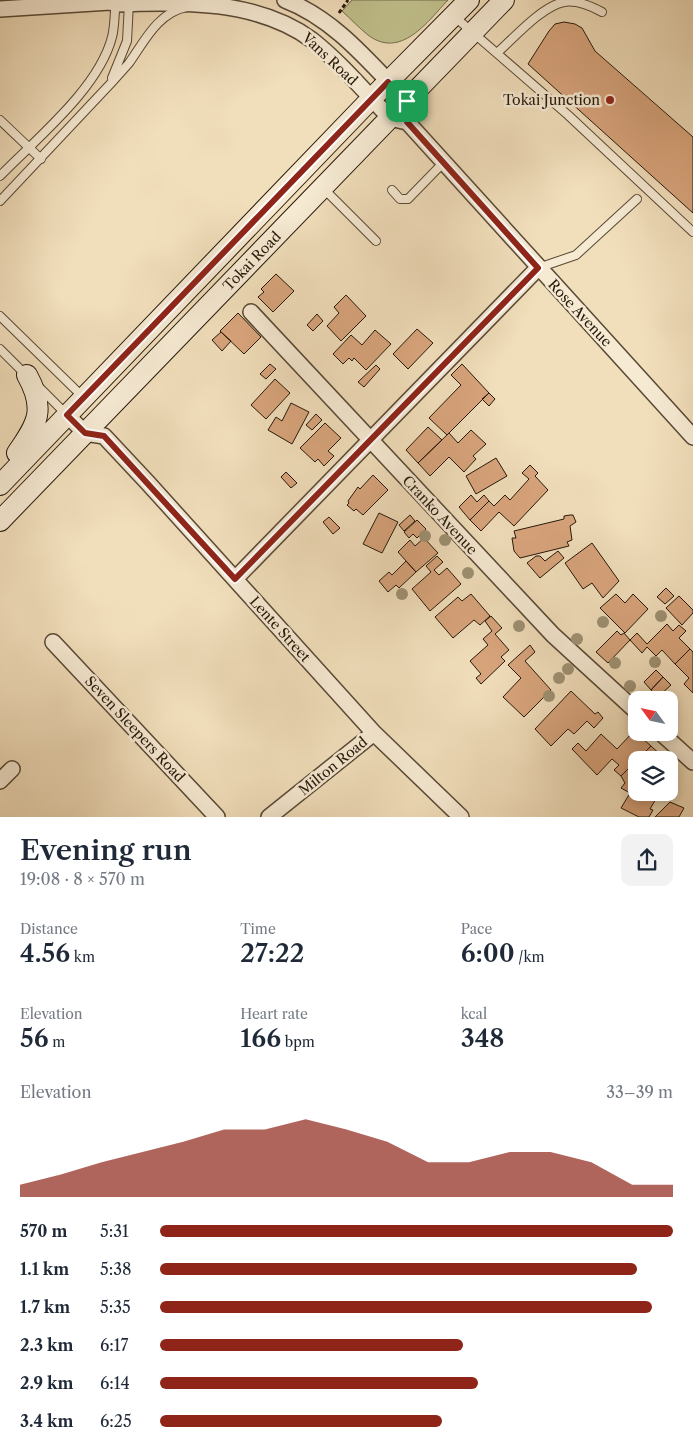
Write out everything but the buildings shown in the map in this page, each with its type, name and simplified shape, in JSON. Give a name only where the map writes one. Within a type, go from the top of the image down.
[{"type":"main road","name":"Tokai Road","points":[[0,485],[371,99],[469,0]]},
{"type":"main road","name":"Tokai Road","points":[[0,521],[94,435],[102,416],[323,188],[399,120],[407,101],[504,0]]},
{"type":"main road","points":[[0,477],[32,430],[39,412],[37,394],[27,375]]},
{"type":"street","name":"Vans Road","points":[[285,0],[313,13],[337,29],[407,101]]},
{"type":"street","name":"Vans Road","points":[[5,6],[161,2],[226,5],[254,10],[296,29],[330,56],[371,99],[399,120]]},
{"type":"street","name":"Rose Avenue","points":[[399,120],[444,162],[693,437]]},
{"type":"street","points":[[235,579],[538,268]]},
{"type":"street","name":"Cranko Avenue","points":[[251,312],[553,635],[628,704]]},
{"type":"street","points":[[84,398],[102,416]]},
{"type":"street","name":"Lente Street","points":[[67,415],[94,435],[235,579],[374,733],[461,817]]},
{"type":"street","name":"Seven Sleepers Road","points":[[53,642],[217,817]]},
{"type":"street","name":"Milton Road","points":[[269,817],[374,733]]},
{"type":"street","points":[[670,741],[693,762]]},
{"type":"street","points":[[0,781],[12,769]]},
{"type":"lane","points":[[96,100],[114,75],[124,50],[128,33],[119,2]]},
{"type":"lane","points":[[0,176],[82,93],[100,68],[113,36],[119,2]]},
{"type":"lane","points":[[498,52],[546,10],[564,2],[590,6],[602,12]]},
{"type":"lane","points":[[0,201],[128,64],[147,34],[163,19],[183,8],[206,4]]},
{"type":"lane","points":[[454,15],[473,33],[498,52],[636,177],[693,232]]},
{"type":"lane","points":[[0,120],[41,159]]},
{"type":"lane","points":[[392,190],[400,199],[408,199],[444,162]]},
{"type":"lane","points":[[323,188],[376,241]]},
{"type":"lane","points":[[538,268],[576,255],[637,199]]},
{"type":"lane","points":[[0,316],[84,398]]},
{"type":"lane","points":[[0,349],[67,415]]},
{"type":"path","points":[[339,13],[348,0]]},
{"type":"green space","points":[[352,0],[448,0],[413,35],[392,43],[380,42],[368,35],[342,11]]},
{"type":"place","name":"Tokai Junction","points":[[610,100]]},
{"type":"route","points":[[388,82],[407,101],[407,122],[538,268],[235,579],[104,436],[85,433],[67,415],[388,82]]}]
